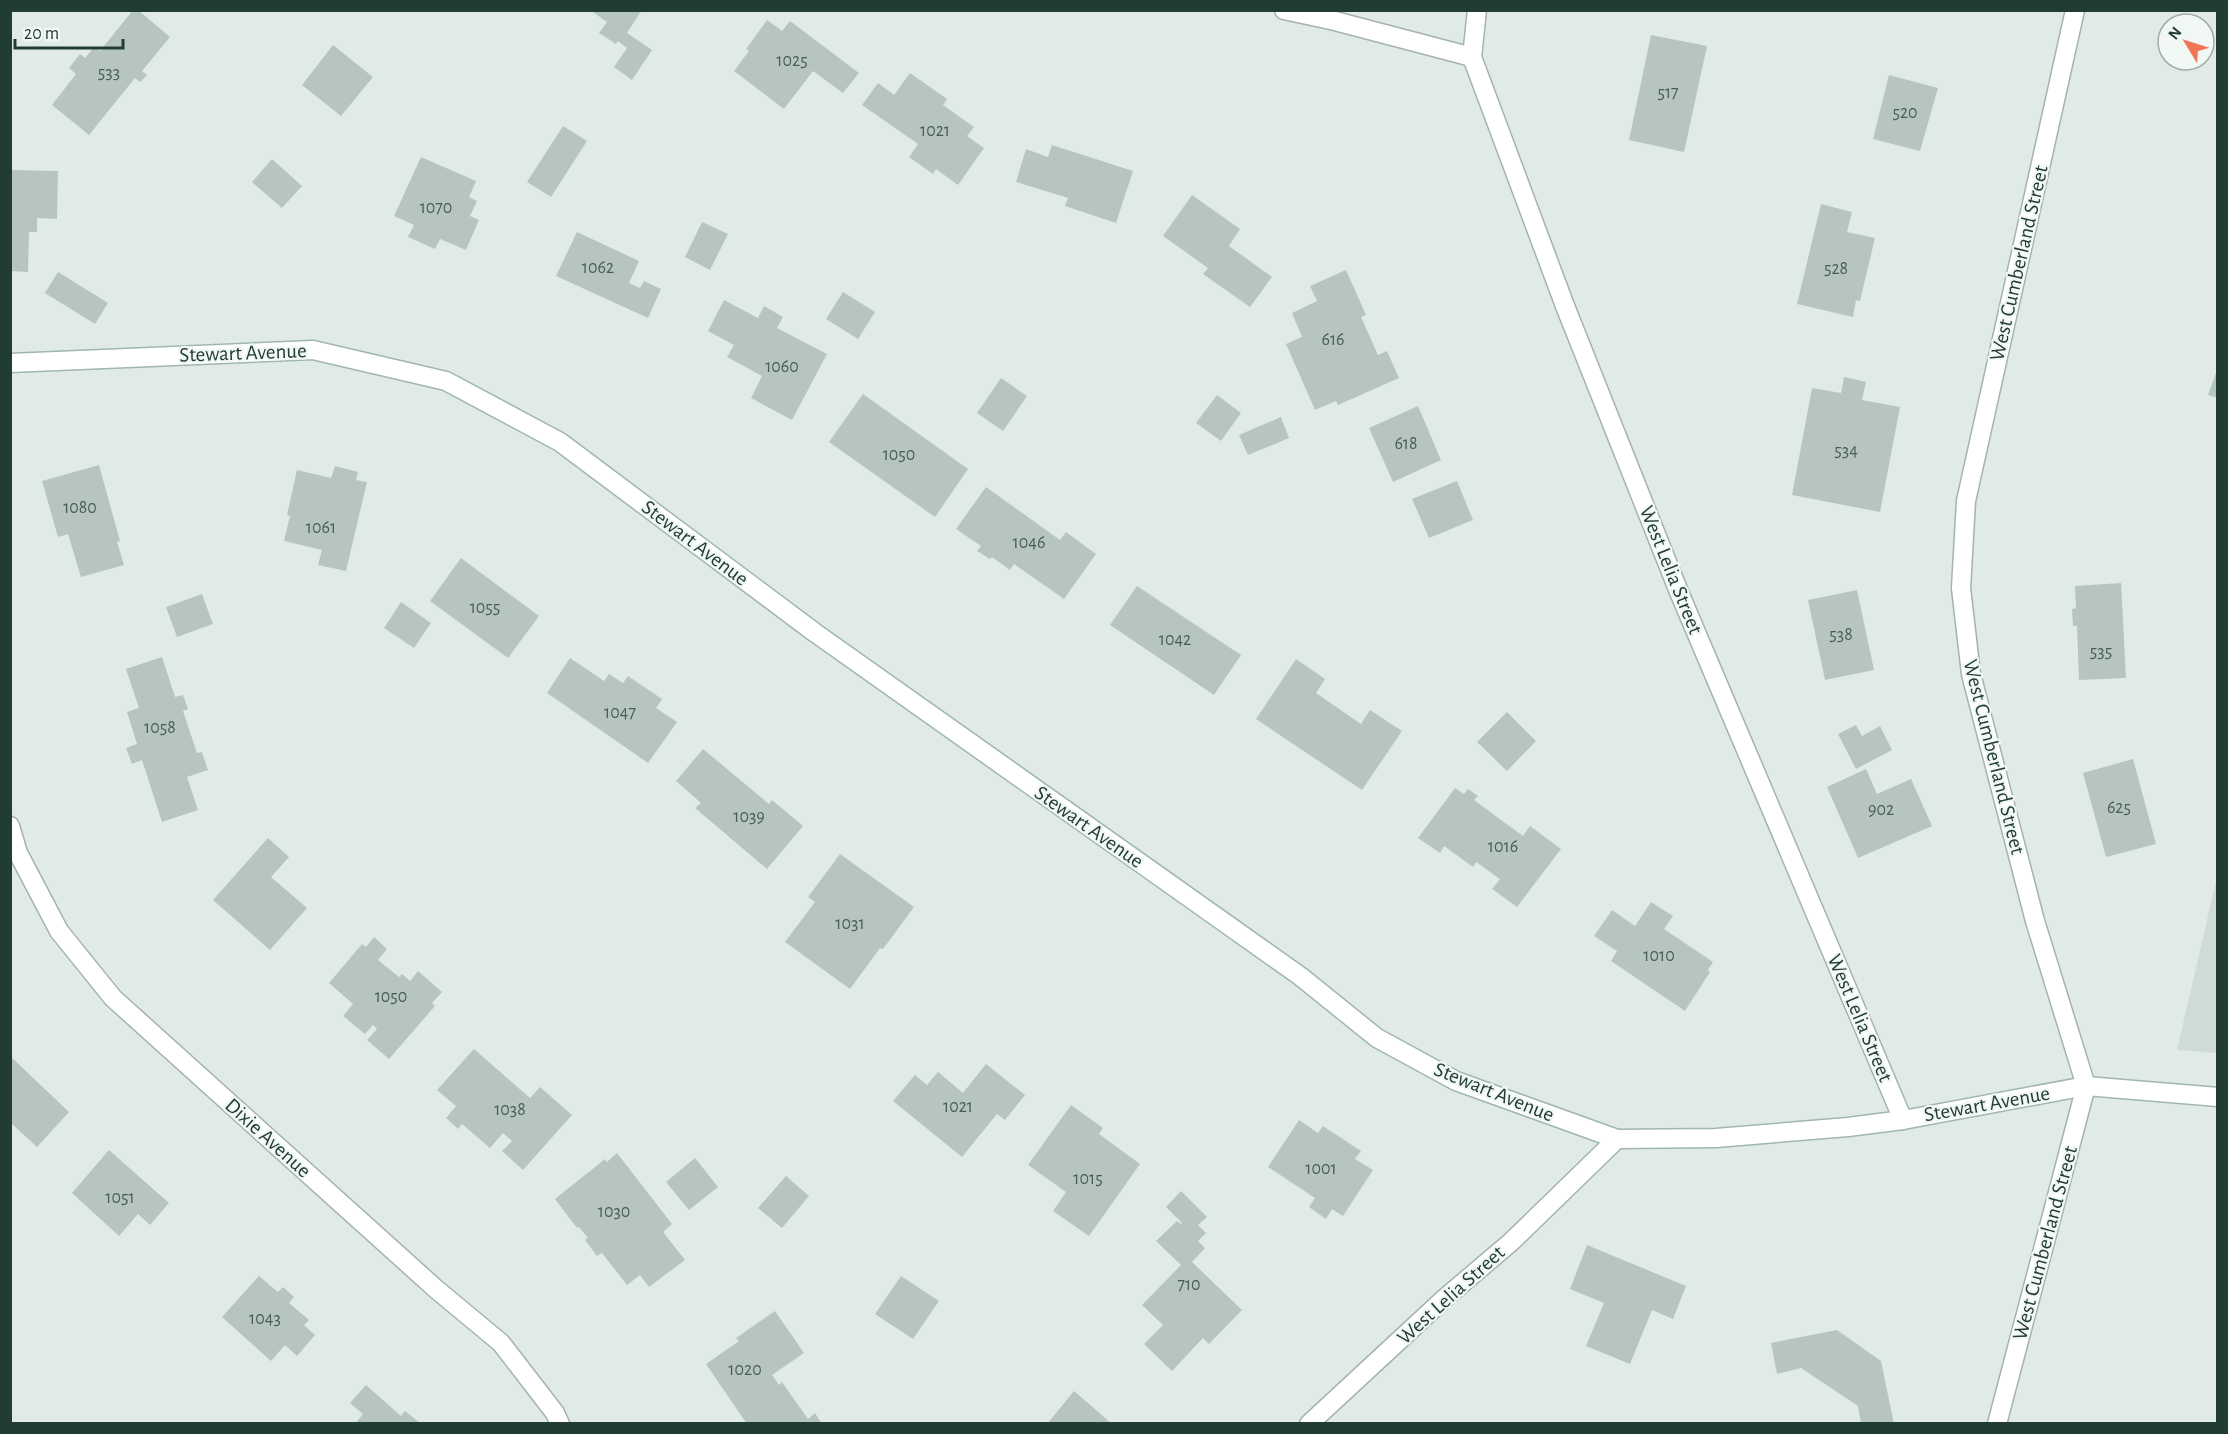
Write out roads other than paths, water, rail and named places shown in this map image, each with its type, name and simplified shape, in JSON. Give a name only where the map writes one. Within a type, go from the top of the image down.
[{"type":"street","points":[[1284,10],[1472,57]]},
{"type":"street","name":"West Lelia Street","points":[[1477,10],[1472,57],[1565,306],[1679,592],[1903,1120]]},
{"type":"street","name":"West Cumberland Street","points":[[1997,1424],[2086,1086],[2035,921],[1971,674],[1961,588],[1966,501],[2075,10]]},
{"type":"street","name":"Stewart Avenue","points":[[10,363],[313,350],[446,381],[560,442],[814,632],[1300,976],[1377,1038],[1456,1081],[1617,1139],[1716,1138],[1848,1127],[1903,1120],[2086,1086],[2217,1097]]},
{"type":"street","name":"Dixie Avenue","points":[[10,826],[18,854],[58,931],[113,998],[436,1289],[501,1343],[555,1413],[560,1424]]},
{"type":"street","name":"West Lelia Street","points":[[1309,1424],[1445,1298],[1511,1242],[1617,1139]]}]
